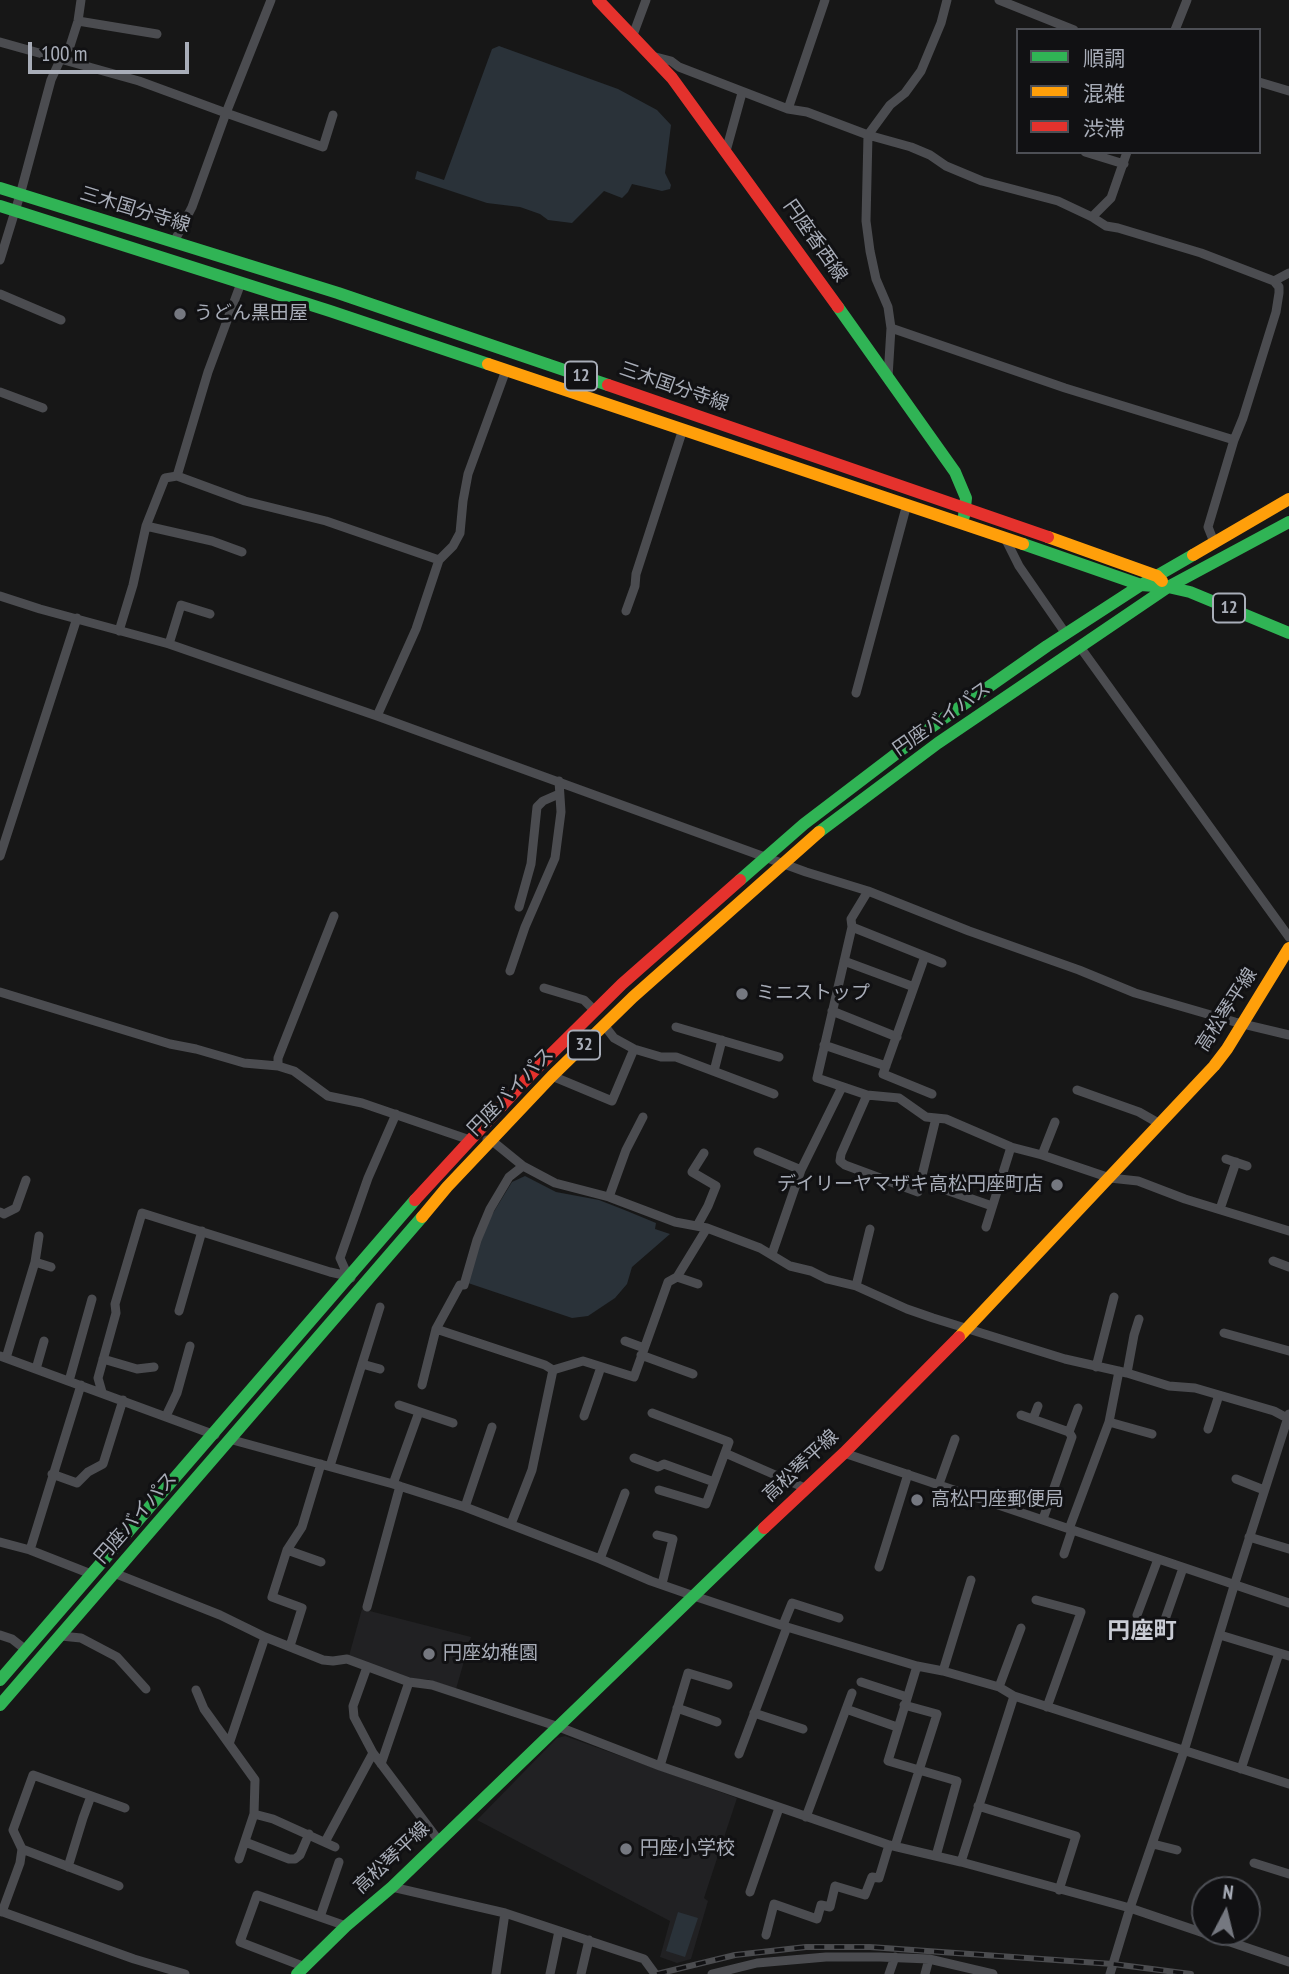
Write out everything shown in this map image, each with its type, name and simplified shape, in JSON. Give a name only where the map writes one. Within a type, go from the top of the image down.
[{"type":"main road","name":"円座香西線","points":[[598,0],[673,78],[955,471],[967,498],[963,523]]},
{"type":"main road","name":"三木国分寺線","points":[[0,188],[338,293],[966,508],[1157,576],[1168,587]]},
{"type":"main road","name":"三木国分寺線","points":[[0,206],[506,370],[963,523],[1141,586],[1168,587],[1190,592],[1289,633]]},
{"type":"main road","name":"円座バイパス","points":[[0,1680],[468,1140],[595,1011],[699,915],[804,824],[930,728],[1141,586],[1289,499]]},
{"type":"main road","name":"円座バイパス","points":[[0,1705],[360,1287],[491,1140],[634,996],[814,836],[938,743],[1168,587],[1289,522]]},
{"type":"main road","name":"高松琴平線","points":[[301,1970],[346,1926],[392,1887],[844,1453],[967,1329],[1214,1066],[1289,948]]},
{"type":"street","points":[[0,260],[51,80],[70,46],[81,0]]},
{"type":"street","points":[[174,242],[192,207],[271,0]]},
{"type":"street","points":[[633,35],[646,0]]},
{"type":"street","points":[[788,109],[825,0]]},
{"type":"street","points":[[888,377],[891,328],[887,307],[876,279],[867,231],[868,135],[890,105],[905,93],[921,71],[941,23],[947,0]]},
{"type":"street","points":[[999,0],[1069,28]]},
{"type":"street","points":[[1176,28],[1187,0]]},
{"type":"street","points":[[78,20],[157,34]]},
{"type":"street","points":[[0,42],[139,81],[323,146],[333,115]]},
{"type":"street","points":[[650,56],[671,61],[679,67],[742,93],[911,147],[982,181],[1046,197],[1107,226],[1201,253],[1274,281],[1279,287],[1276,312],[1208,527],[1214,542]]},
{"type":"street","points":[[1261,83],[1289,91]]},
{"type":"street","points":[[726,150],[742,93]]},
{"type":"street","points":[[1092,154],[1124,164]]},
{"type":"street","points":[[1092,217],[1111,198],[1126,154]]},
{"type":"street","points":[[1274,281],[1289,273]]},
{"type":"street","points":[[177,476],[208,372],[241,283]]},
{"type":"street","points":[[0,294],[61,320]]},
{"type":"street","points":[[891,328],[1065,388],[1234,440]]},
{"type":"street","points":[[377,716],[416,629],[439,561],[453,546],[460,533],[468,474],[506,370]]},
{"type":"street","points":[[0,392],[43,408]]},
{"type":"street","points":[[626,611],[683,429]]},
{"type":"street","points":[[119,631],[133,585],[146,526],[165,478],[177,476],[245,501],[326,521],[439,561]]},
{"type":"street","points":[[856,694],[906,504]]},
{"type":"street","points":[[146,526],[212,541],[242,552]]},
{"type":"street","points":[[1005,538],[1019,566],[1066,634]]},
{"type":"street","points":[[0,596],[169,644],[377,716],[766,857],[868,891],[1135,993],[1289,1035]]},
{"type":"street","points":[[169,644],[181,605],[210,614]]},
{"type":"street","points":[[0,856],[77,618]]},
{"type":"street","points":[[1080,647],[1289,937]]},
{"type":"street","points":[[510,971],[525,927],[555,858],[561,813],[559,781]]},
{"type":"street","points":[[519,907],[531,864],[537,807],[543,801],[559,794]]},
{"type":"street","points":[[868,891],[851,919],[852,927],[817,1078],[867,1095],[899,1098],[926,1117],[946,1119],[1011,1147],[1110,1178],[1138,1181],[1185,1199],[1289,1231]]},
{"type":"street","points":[[278,1066],[278,1058],[334,916]]},
{"type":"street","points":[[852,927],[942,963]]},
{"type":"street","points":[[925,957],[883,1074],[932,1094]]},
{"type":"street","points":[[844,961],[914,987]]},
{"type":"street","points":[[544,988],[584,1000],[595,1011]]},
{"type":"street","points":[[0,992],[170,1044],[244,1063],[278,1066],[294,1071],[328,1096],[362,1103],[468,1140],[491,1140],[523,1166],[555,1183],[609,1197],[675,1222],[702,1227],[772,1254],[790,1266],[856,1286],[907,1309],[967,1329],[1065,1359],[1169,1386],[1195,1388],[1289,1417],[1249,1537],[1184,1751],[1110,1974]]},
{"type":"street","points":[[832,1011],[897,1037]]},
{"type":"street","points":[[604,1026],[614,1038],[634,1049],[661,1057],[676,1057],[774,1094]]},
{"type":"street","points":[[676,1027],[779,1057]]},
{"type":"street","points":[[714,1071],[722,1040]]},
{"type":"street","points":[[824,1045],[886,1066]]},
{"type":"street","points":[[552,1076],[612,1101],[634,1049]]},
{"type":"street","points":[[772,1254],[801,1170],[842,1087]]},
{"type":"street","points":[[1077,1090],[1139,1112],[1160,1124]]},
{"type":"street","points":[[867,1095],[840,1161],[918,1192],[936,1118]]},
{"type":"street","points":[[360,1287],[348,1276],[341,1258],[368,1178],[396,1114]]},
{"type":"street","points":[[609,1197],[626,1150],[643,1117]]},
{"type":"street","points":[[1042,1155],[1055,1122]]},
{"type":"street","points":[[986,1227],[1011,1147]]},
{"type":"street","points":[[758,1152],[801,1170]]},
{"type":"street","points":[[552,1370],[583,1361],[634,1377],[668,1282],[677,1277],[702,1227],[716,1186],[692,1172],[704,1153]]},
{"type":"street","points":[[1220,1209],[1231,1160],[1247,1166]]},
{"type":"street","points":[[422,1385],[436,1329],[460,1285],[464,1285],[477,1240],[490,1209],[509,1177],[523,1166]]},
{"type":"street","points":[[0,1212],[4,1214],[16,1208],[26,1180]]},
{"type":"street","points":[[946,1191],[992,1206]]},
{"type":"street","points":[[102,1392],[98,1378],[116,1313],[115,1304],[142,1213],[348,1276]]},
{"type":"street","points":[[856,1286],[870,1228]]},
{"type":"street","points":[[179,1311],[202,1231]]},
{"type":"street","points":[[39,1236],[35,1262],[3,1357],[212,1434],[466,1507],[694,1596],[917,1666],[999,1687],[1014,1696],[1289,1784]]},
{"type":"street","points":[[1273,1261],[1289,1267]]},
{"type":"street","points":[[35,1262],[51,1267]]},
{"type":"street","points":[[677,1277],[698,1284]]},
{"type":"street","points":[[1096,1367],[1114,1297]]},
{"type":"street","points":[[69,1381],[92,1299]]},
{"type":"street","points":[[290,1646],[302,1608],[272,1597],[287,1550],[302,1527],[326,1465],[380,1307]]},
{"type":"street","points":[[1064,1554],[1109,1422],[1139,1319]]},
{"type":"street","points":[[436,1329],[545,1365],[552,1370]]},
{"type":"street","points":[[1224,1333],[1289,1352]]},
{"type":"street","points":[[36,1369],[44,1341]]},
{"type":"street","points":[[625,1341],[693,1374]]},
{"type":"street","points":[[166,1416],[177,1392],[190,1346]]},
{"type":"street","points":[[103,1359],[137,1369],[154,1367]]},
{"type":"street","points":[[362,1364],[380,1369]]},
{"type":"street","points":[[584,1416],[601,1367]]},
{"type":"street","points":[[511,1524],[532,1470],[552,1370]]},
{"type":"street","points":[[30,1550],[81,1385]]},
{"type":"street","points":[[1208,1429],[1219,1395]]},
{"type":"street","points":[[52,1474],[77,1483],[88,1472],[103,1464],[123,1400]]},
{"type":"street","points":[[399,1405],[453,1423]]},
{"type":"street","points":[[1033,1419],[1038,1406]]},
{"type":"street","points":[[1069,1432],[1078,1408]]},
{"type":"street","points":[[367,1608],[396,1485],[419,1412]]},
{"type":"street","points":[[652,1413],[729,1442],[706,1503],[659,1490]]},
{"type":"street","points":[[1021,1415],[1069,1432],[1072,1437],[1043,1519]]},
{"type":"street","points":[[1109,1422],[1152,1434]]},
{"type":"street","points":[[466,1507],[492,1427]]},
{"type":"street","points":[[939,1484],[955,1439]]},
{"type":"street","points":[[724,1453],[805,1488]]},
{"type":"street","points":[[844,1453],[1289,1603]]},
{"type":"street","points":[[634,1458],[658,1466],[664,1464],[714,1482]]},
{"type":"street","points":[[879,1567],[908,1474]]},
{"type":"street","points":[[1236,1479],[1265,1490]]},
{"type":"street","points":[[600,1559],[625,1493]]},
{"type":"street","points":[[657,1535],[673,1539],[662,1584]]},
{"type":"street","points":[[1249,1537],[1289,1549]]},
{"type":"street","points":[[0,1542],[30,1550],[91,1574]]},
{"type":"street","points":[[287,1550],[321,1562]]},
{"type":"street","points":[[1137,1615],[1158,1559]]},
{"type":"street","points":[[1162,1628],[1182,1568]]},
{"type":"street","points":[[114,1573],[323,1660],[346,1659],[409,1682],[432,1685],[892,1846],[961,1861],[1130,1908],[1289,1962]]},
{"type":"street","points":[[943,1671],[971,1580]]},
{"type":"street","points":[[1036,1600],[1081,1612],[1048,1707]]},
{"type":"street","points":[[739,1754],[792,1603],[839,1618]]},
{"type":"street","points":[[999,1687],[1021,1628]]},
{"type":"street","points":[[0,1635],[12,1639],[26,1650]]},
{"type":"street","points":[[1220,1635],[1284,1655],[1241,1769]]},
{"type":"street","points":[[61,1636],[81,1638],[117,1657],[145,1689]]},
{"type":"street","points":[[229,1744],[265,1637]]},
{"type":"street","points":[[917,1666],[888,1761],[957,1781],[936,1856]]},
{"type":"street","points":[[367,1667],[354,1706],[354,1717],[373,1753],[439,1841]]},
{"type":"street","points":[[660,1766],[688,1673],[728,1685]]},
{"type":"street","points":[[381,1764],[409,1682]]},
{"type":"street","points":[[766,1935],[774,1904],[817,1919],[821,1905],[830,1907],[835,1886],[865,1895],[872,1877],[879,1878],[892,1846],[937,1714],[861,1682]]},
{"type":"street","points":[[196,1690],[204,1709],[255,1780],[254,1814],[239,1858]]},
{"type":"street","points":[[806,1817],[852,1693]]},
{"type":"street","points":[[961,1861],[1014,1696]]},
{"type":"street","points":[[677,1708],[718,1722]]},
{"type":"street","points":[[846,1709],[897,1727]]},
{"type":"street","points":[[754,1713],[803,1730]]},
{"type":"street","points":[[325,1842],[373,1753]]},
{"type":"street","points":[[125,1808],[33,1775],[12,1830],[22,1849],[20,1863],[1,1911],[134,1959],[185,1974]]},
{"type":"street","points":[[68,1867],[92,1796]]},
{"type":"street","points":[[978,1806],[1076,1836],[1059,1889]]},
{"type":"street","points":[[750,1892],[779,1808]]},
{"type":"street","points":[[254,1814],[273,1819],[335,1847]]},
{"type":"street","points":[[245,1842],[295,1859],[309,1834]]},
{"type":"street","points":[[1153,1844],[1177,1850]]},
{"type":"street","points":[[22,1849],[119,1886]]},
{"type":"street","points":[[320,1917],[339,1862]]},
{"type":"street","points":[[1254,1863],[1289,1874]]},
{"type":"street","points":[[392,1887],[505,1913],[589,1940],[644,1959],[655,1974]]},
{"type":"street","points":[[301,1970],[240,1942],[257,1895],[346,1926]]},
{"type":"street","points":[[496,1974],[505,1913]]},
{"type":"street","points":[[550,1974],[559,1931]]},
{"type":"street","points":[[581,1974],[589,1940]]},
{"type":"street","points":[[712,1974],[757,1963],[825,1957],[895,1957],[929,1959],[993,1974]]},
{"type":"street","points":[[889,1974],[895,1957]]},
{"type":"street","points":[[925,1974],[929,1959]]},
{"type":"shaded area","points":[[499,46],[618,89],[657,110],[671,125],[665,173],[671,185],[670,189],[662,191],[632,184],[622,198],[604,191],[572,223],[548,220],[520,207],[487,203],[415,179],[417,171],[444,180],[492,49]]},
{"type":"shaded area","points":[[525,1176],[556,1192],[599,1200],[627,1211],[656,1223],[655,1229],[670,1234],[632,1267],[627,1284],[615,1298],[588,1316],[572,1318],[468,1283],[490,1218],[512,1182]]},
{"type":"shaded area","points":[[362,1609],[471,1637],[456,1689],[427,1679],[409,1680],[349,1656]]},
{"type":"shaded area","name":"円座小学校","points":[[565,1736],[737,1798],[704,1898],[708,1901],[691,1959],[677,1963],[660,1957],[670,1921],[477,1820],[557,1738]]},
{"type":"shaded area","points":[[678,1912],[698,1918],[685,1957],[666,1951]]},
{"type":"railway","points":[[657,1974],[735,1955],[806,1947],[870,1947],[1113,1964],[1191,1974]]},
{"type":"traffic: fast","points":[[0,188],[338,293],[608,385]]},
{"type":"traffic: fast","points":[[0,206],[488,364]]},
{"type":"traffic: fast","points":[[838,307],[955,472],[966,498],[964,516]]},
{"type":"traffic: fast","points":[[819,832],[938,743],[1168,587],[1289,522]]},
{"type":"traffic: fast","points":[[1023,544],[1141,585],[1190,592],[1289,633]]},
{"type":"traffic: fast","points":[[740,880],[804,824],[930,728],[1047,646],[1193,555]]},
{"type":"traffic: fast","points":[[0,1680],[415,1200]]},
{"type":"traffic: fast","points":[[0,1705],[422,1217]]},
{"type":"traffic: fast","points":[[297,1974],[346,1926],[392,1887],[764,1528]]},
{"type":"traffic: slow","points":[[488,364],[1023,544]]},
{"type":"traffic: slow","points":[[1193,555],[1289,499]]},
{"type":"traffic: slow","points":[[1048,537],[1157,576],[1162,581]]},
{"type":"traffic: slow","points":[[422,1217],[552,1076],[633,997],[819,832]]},
{"type":"traffic: slow","points":[[959,1337],[1214,1066],[1289,948]]},
{"type":"traffic: jam","points":[[598,0],[672,78],[838,307]]},
{"type":"traffic: jam","points":[[608,385],[1048,537]]},
{"type":"traffic: jam","points":[[415,1200],[534,1071],[622,984],[740,880]]},
{"type":"traffic: jam","points":[[764,1528],[844,1453],[959,1337]]},
{"type":"place","name":"うどん黒田屋","points":[[180,314]]},
{"type":"place","name":"ミニストップ","points":[[742,994]]},
{"type":"place","name":"デイリーヤマザキ高松円座町店","points":[[1057,1185]]},
{"type":"place","name":"高松円座郵便局","points":[[917,1500]]},
{"type":"place","name":"円座幼稚園","points":[[429,1654]]},
{"type":"place","name":"円座小学校","points":[[626,1849]]},
{"type":"district","name":"円座町","points":[[1142,1631]]}]
